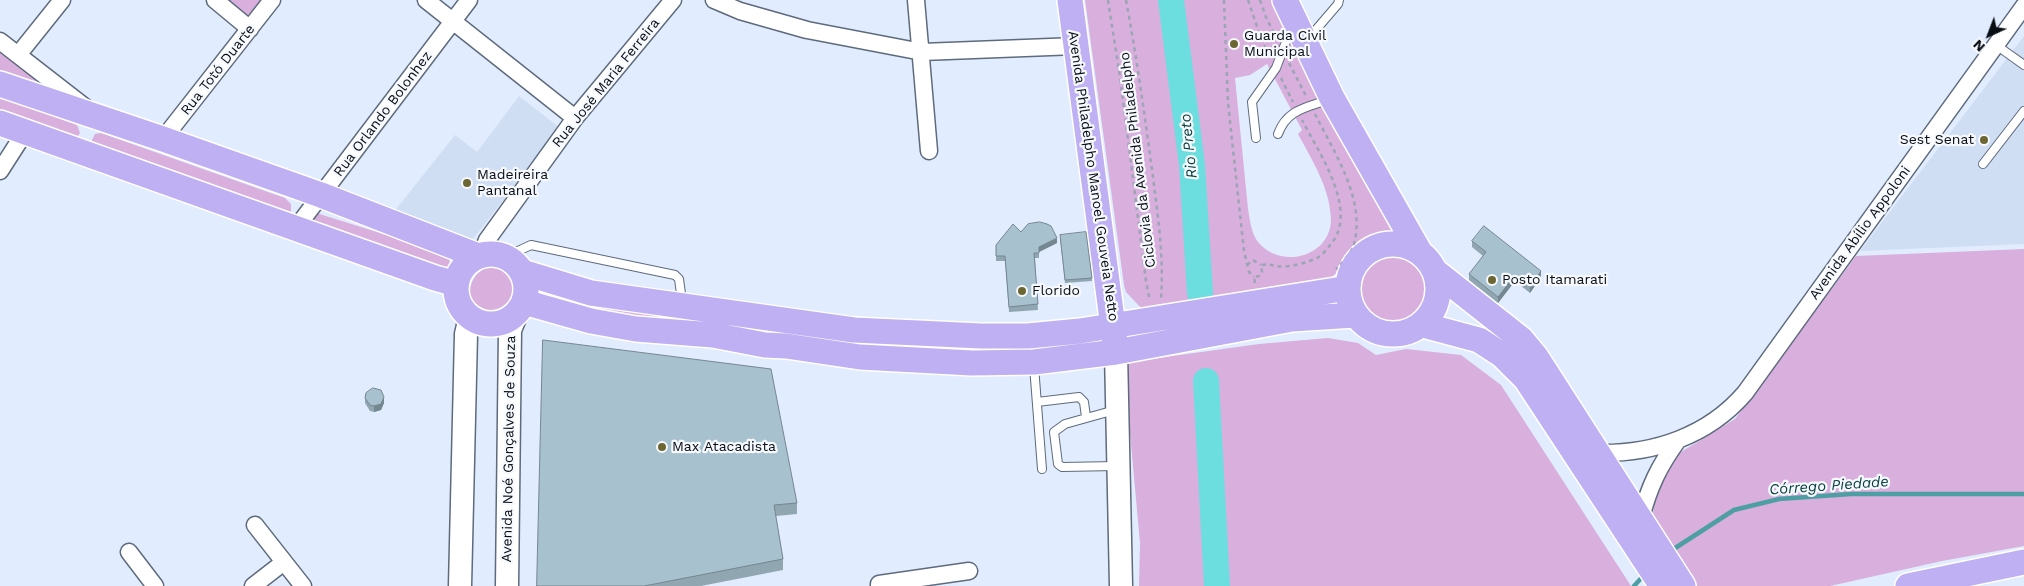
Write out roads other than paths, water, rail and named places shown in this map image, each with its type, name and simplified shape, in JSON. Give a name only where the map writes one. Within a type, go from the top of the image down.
[{"type":"main road","name":"Avenida Philadelpho Manoel Gouveia Netto","points":[[1070,0],[1116,352]]},
{"type":"main road","points":[[1289,10],[1294,47],[1321,102],[1419,251],[1436,272],[1521,339],[1536,357],[1598,453],[1642,533],[1675,586]]},
{"type":"main road","points":[[0,84],[163,139],[494,256],[591,294],[854,330],[970,335],[1049,335],[1113,326],[1257,289],[1340,281],[1364,254],[1381,245],[1400,244],[1419,251]]},
{"type":"main road","points":[[86,154],[100,118]]},
{"type":"main road","points":[[0,123],[434,278],[456,284]]},
{"type":"main road","points":[[494,256],[527,288],[521,308],[507,321],[484,324],[470,317],[462,308],[458,300],[456,284],[464,266],[494,256]]},
{"type":"main road","points":[[1340,281],[1356,315],[1369,328],[1387,335],[1406,334],[1423,325],[1435,310],[1439,291],[1436,272]]},
{"type":"main road","points":[[521,308],[636,329],[713,336],[765,345],[786,346],[860,357],[972,363],[1034,362],[1116,352],[1283,320],[1356,315]]},
{"type":"main road","name":"Avenida Noé Gonçalves de Souza","points":[[507,586],[510,330],[521,308]]},
{"type":"main road","points":[[713,336],[722,322],[752,316]]},
{"type":"main road","points":[[460,586],[466,334],[470,317]]},
{"type":"main road","points":[[1423,325],[1479,340],[1502,355],[1526,379],[1642,533]]},
{"type":"main road","points":[[786,346],[816,340],[836,327]]},
{"type":"main road","points":[[970,335],[972,363]]},
{"type":"main road","points":[[1116,352],[1121,586]]},
{"type":"main road","points":[[1908,586],[2024,562]]},
{"type":"main road","points":[[1980,586],[2024,579]]},
{"type":"street","points":[[18,55],[62,0]]},
{"type":"street","points":[[215,0],[250,28]]},
{"type":"street","name":"Rua Totó Duarte","points":[[163,139],[272,0]]},
{"type":"street","points":[[426,0],[575,118]]},
{"type":"street","name":"Rua Orlando Bolonhez","points":[[296,228],[469,0]]},
{"type":"street","name":"Rua José Maria Ferreira","points":[[494,256],[575,118],[673,0]]},
{"type":"street","points":[[714,0],[740,11],[808,30],[922,52],[1076,46]]},
{"type":"street","points":[[916,0],[930,151]]},
{"type":"street","name":"Avenida Abílio Appoloni","points":[[1598,453],[1629,453],[1678,440],[1710,424],[1731,409],[1745,393],[2024,6]]},
{"type":"street","points":[[0,41],[100,118]]},
{"type":"street","points":[[0,172],[25,132]]},
{"type":"street","name":"Avenida Abílio Appoloni","points":[[1642,533],[1651,484],[1661,464],[1678,440]]},
{"type":"street","points":[[255,525],[303,586]]},
{"type":"street","points":[[129,552],[155,586]]},
{"type":"street","points":[[253,586],[284,562]]},
{"type":"street","points":[[879,586],[879,584],[969,571]]},
{"type":"lane","points":[[1256,138],[1252,102],[1276,68],[1294,47],[1338,4],[1339,0]]},
{"type":"lane","points":[[1996,45],[2024,65]]},
{"type":"lane","points":[[1278,134],[1283,121],[1289,115],[1321,102]]},
{"type":"lane","points":[[1982,164],[2024,111]]},
{"type":"lane","points":[[494,256],[532,245],[675,275],[679,279],[682,306]]},
{"type":"lane","points":[[1034,362],[1042,469]]},
{"type":"lane","points":[[1037,402],[1079,397],[1084,402],[1086,417]]},
{"type":"lane","points":[[1117,409],[1064,424],[1054,432],[1058,464],[1062,467],[1118,466]]},
{"type":"waterway","name":"Rio Preto","points":[[1171,0],[1192,165],[1200,293]]},
{"type":"waterway","name":"Rio Preto","points":[[1206,381],[1217,586]]},
{"type":"waterway","name":"Córrego Piedade","points":[[1669,552],[1734,510],[1779,499],[1851,494],[2024,494]]},
{"type":"waterway","name":"Córrego Piedade","points":[[1634,586],[1645,574]]},
{"type":"place","name":"Guarda Civil Municipal","points":[[1234,44]]},
{"type":"place","name":"Sest Senat","points":[[1984,140]]},
{"type":"place","name":"Madeireira Pantanal","points":[[467,183]]},
{"type":"place","name":"Posto Itamarati","points":[[1492,280]]},
{"type":"place","name":"Florido","points":[[1022,291]]},
{"type":"place","name":"Max Atacadista","points":[[662,447]]}]
